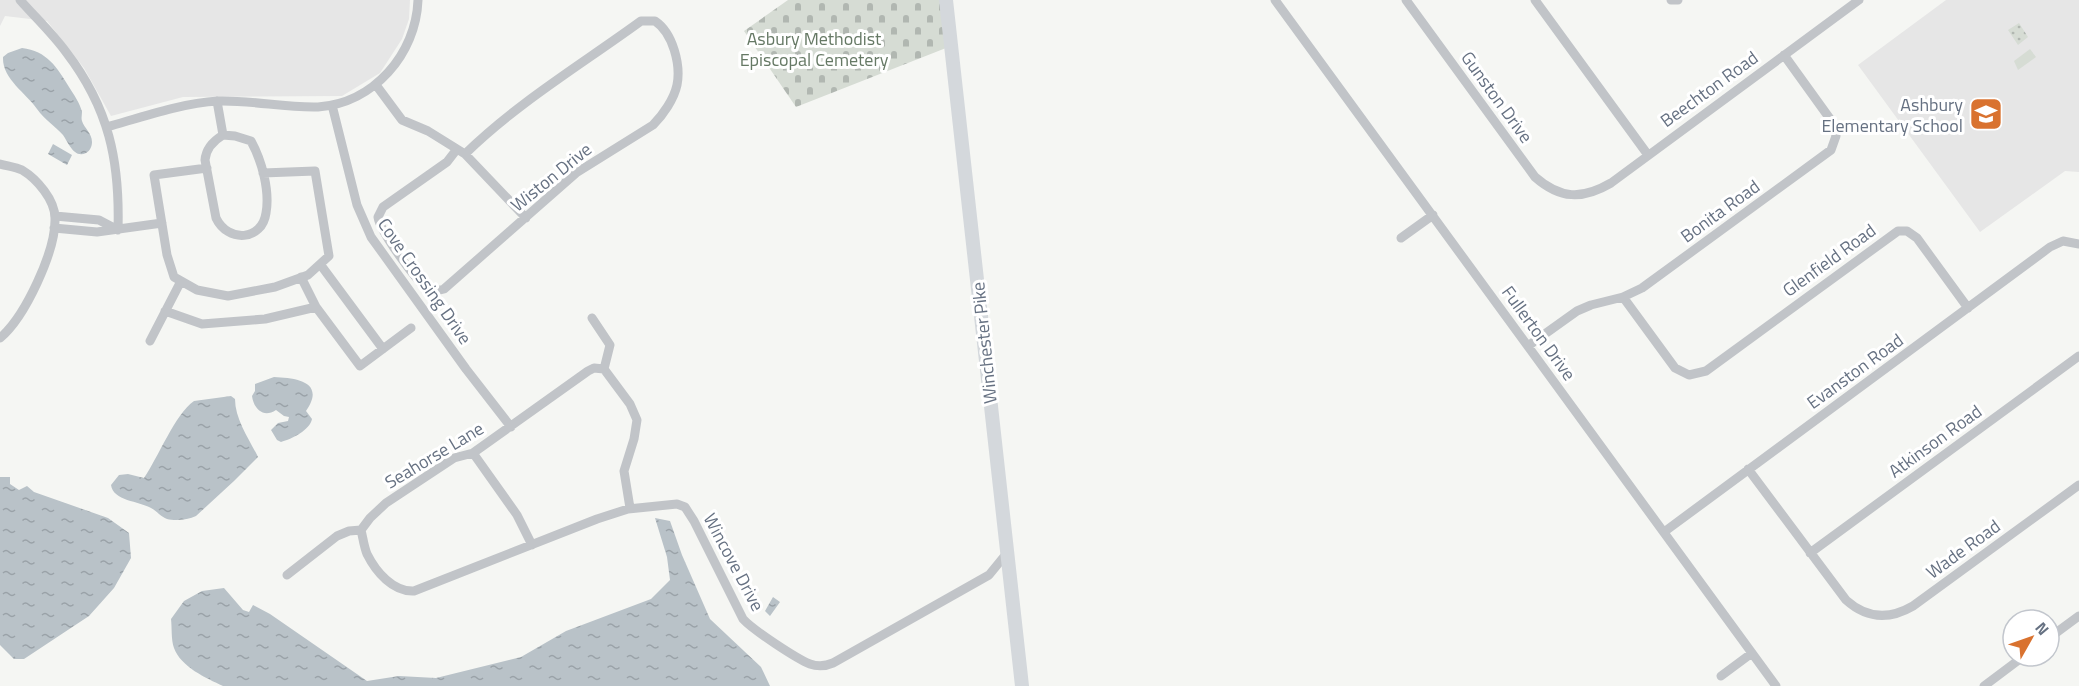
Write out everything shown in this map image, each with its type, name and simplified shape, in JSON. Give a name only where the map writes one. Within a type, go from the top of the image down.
[{"type":"main road","name":"Winchester Pike","points":[[946,0],[1022,686]]},
{"type":"street","points":[[20,0],[58,42],[78,69],[99,106],[116,160],[119,193],[118,230]]},
{"type":"street","name":"Fullerton Drive","points":[[1275,0],[1776,686]]},
{"type":"street","name":"Gunston Drive","points":[[1406,0],[1535,177],[1553,190],[1575,195]]},
{"type":"street","points":[[1535,0],[1648,155]]},
{"type":"street","name":"Beechton Road","points":[[1575,195],[1603,188],[1859,0]]},
{"type":"street","points":[[107,127],[159,112],[217,101],[317,107],[353,98],[376,84],[404,52],[414,28],[418,4]]},
{"type":"street","name":"Wiston Drive","points":[[651,20],[660,24],[669,37],[676,58],[677,87],[664,111],[653,125],[576,173],[441,291],[428,290],[381,227],[379,213],[383,207],[461,151],[641,21],[651,20]]},
{"type":"street","points":[[1784,55],[1829,115],[1836,136],[1848,138]]},
{"type":"street","points":[[376,84],[402,120],[429,131],[461,151],[526,218]]},
{"type":"street","points":[[217,101],[223,135]]},
{"type":"street","name":"Cove Crossing Drive","points":[[332,105],[357,206],[371,237],[466,369],[511,427]]},
{"type":"street","points":[[223,135],[251,141],[263,174],[267,201],[266,214],[262,224],[248,235],[229,234],[216,219],[206,152],[210,145],[223,135]]},
{"type":"street","name":"Bonita Road","points":[[1527,346],[1570,315],[1591,305],[1623,297],[1659,277],[1832,150],[1836,136]]},
{"type":"street","points":[[0,164],[21,170],[39,184],[55,216],[54,228],[39,280],[20,314],[0,338]]},
{"type":"street","points":[[207,168],[154,175],[167,255],[174,277],[197,290],[228,296],[275,286],[308,275],[329,256],[315,171],[263,174]]},
{"type":"street","points":[[1401,238],[1433,215]]},
{"type":"street","points":[[55,216],[99,220],[118,230]]},
{"type":"street","points":[[54,228],[97,232],[162,223]]},
{"type":"street","name":"Glenfield Road","points":[[1689,375],[1706,371],[1894,233],[1908,227],[1968,308]]},
{"type":"street","points":[[2073,242],[2074,232]]},
{"type":"street","name":"Evanston Road","points":[[1664,532],[2050,247],[2058,242],[2073,242]]},
{"type":"street","points":[[320,264],[383,349]]},
{"type":"street","points":[[301,277],[316,307],[360,366],[411,328]]},
{"type":"street","points":[[150,341],[181,281]]},
{"type":"street","points":[[1623,297],[1675,368],[1689,375],[1689,387]]},
{"type":"street","points":[[165,311],[202,324],[265,319],[316,307]]},
{"type":"street","points":[[592,318],[610,345],[604,369],[630,404],[637,420],[624,471],[630,508]]},
{"type":"street","name":"Atkinson Road","points":[[1810,553],[2079,356]]},
{"type":"street","name":"Seahorse Lane","points":[[287,575],[337,536],[361,530],[370,518],[387,503],[454,458],[473,453],[588,371],[594,368],[604,369]]},
{"type":"street","points":[[473,453],[517,515],[532,545]]},
{"type":"street","points":[[1748,469],[1810,553]]},
{"type":"street","name":"Wade Road","points":[[1810,553],[1837,591],[1858,610],[1869,614],[1893,615],[1913,606],[2079,485]]},
{"type":"street","name":"Wincove Drive","points":[[361,530],[367,555],[380,573],[394,586],[409,591],[421,589],[630,508],[677,504],[685,507],[694,521],[743,619],[753,628],[813,665],[823,666],[834,663],[989,575],[1007,553]]},
{"type":"street","points":[[989,575],[1010,582]]},
{"type":"street","points":[[2061,629],[2079,616]]},
{"type":"street","points":[[1720,676],[1752,653]]},
{"type":"street","points":[[1984,686],[2008,668]]},
{"type":"shaded area","points":[[0,0],[410,0],[409,19],[402,39],[380,73],[342,96],[183,97],[111,116],[84,68],[47,21],[5,16],[0,26]]},
{"type":"shaded area","name":"Ashbury Elementary School","points":[[1946,0],[2079,0],[2079,172],[2065,171],[1980,232],[1858,65]]},
{"type":"green space","name":"Asbury Methodist Episcopal Cemetery","points":[[788,0],[941,0],[946,48],[796,107],[744,31]]},
{"type":"green space","points":[[2019,23],[2028,37],[2018,45],[2008,30]]},
{"type":"green space","points":[[2030,49],[2036,57],[2018,70],[2014,61]]},
{"type":"water","points":[[22,48],[45,56],[75,96],[82,112],[82,121],[92,139],[91,147],[86,153],[75,152],[63,135],[10,79],[3,57]]},
{"type":"water","points":[[53,144],[72,155],[67,165],[48,154]]},
{"type":"water","points":[[274,377],[300,381],[311,388],[313,394],[306,411],[312,419],[311,423],[300,434],[281,442],[271,430],[278,423],[288,421],[289,417],[276,410],[267,413],[260,411],[252,396],[255,384]]},
{"type":"water","points":[[231,396],[235,399],[240,421],[258,457],[196,516],[182,520],[167,519],[151,508],[116,494],[111,485],[119,475],[128,474],[144,478],[180,416],[194,401]]},
{"type":"water","points":[[0,477],[10,477],[10,484],[19,490],[27,486],[34,492],[108,518],[129,533],[131,558],[114,588],[89,616],[24,659],[14,659],[0,645]]},
{"type":"water","points":[[655,518],[670,521],[710,619],[761,667],[770,686],[223,686],[188,666],[177,655],[173,645],[171,619],[184,601],[202,591],[224,588],[243,610],[249,612],[253,605],[270,614],[367,681],[399,676],[436,678],[521,657],[566,631],[651,599],[670,580],[667,557]]},
{"type":"water","points":[[773,597],[780,602],[770,616],[765,611]]},
{"type":"place","name":"Ashbury Elementary School","points":[[1986,114]]}]
